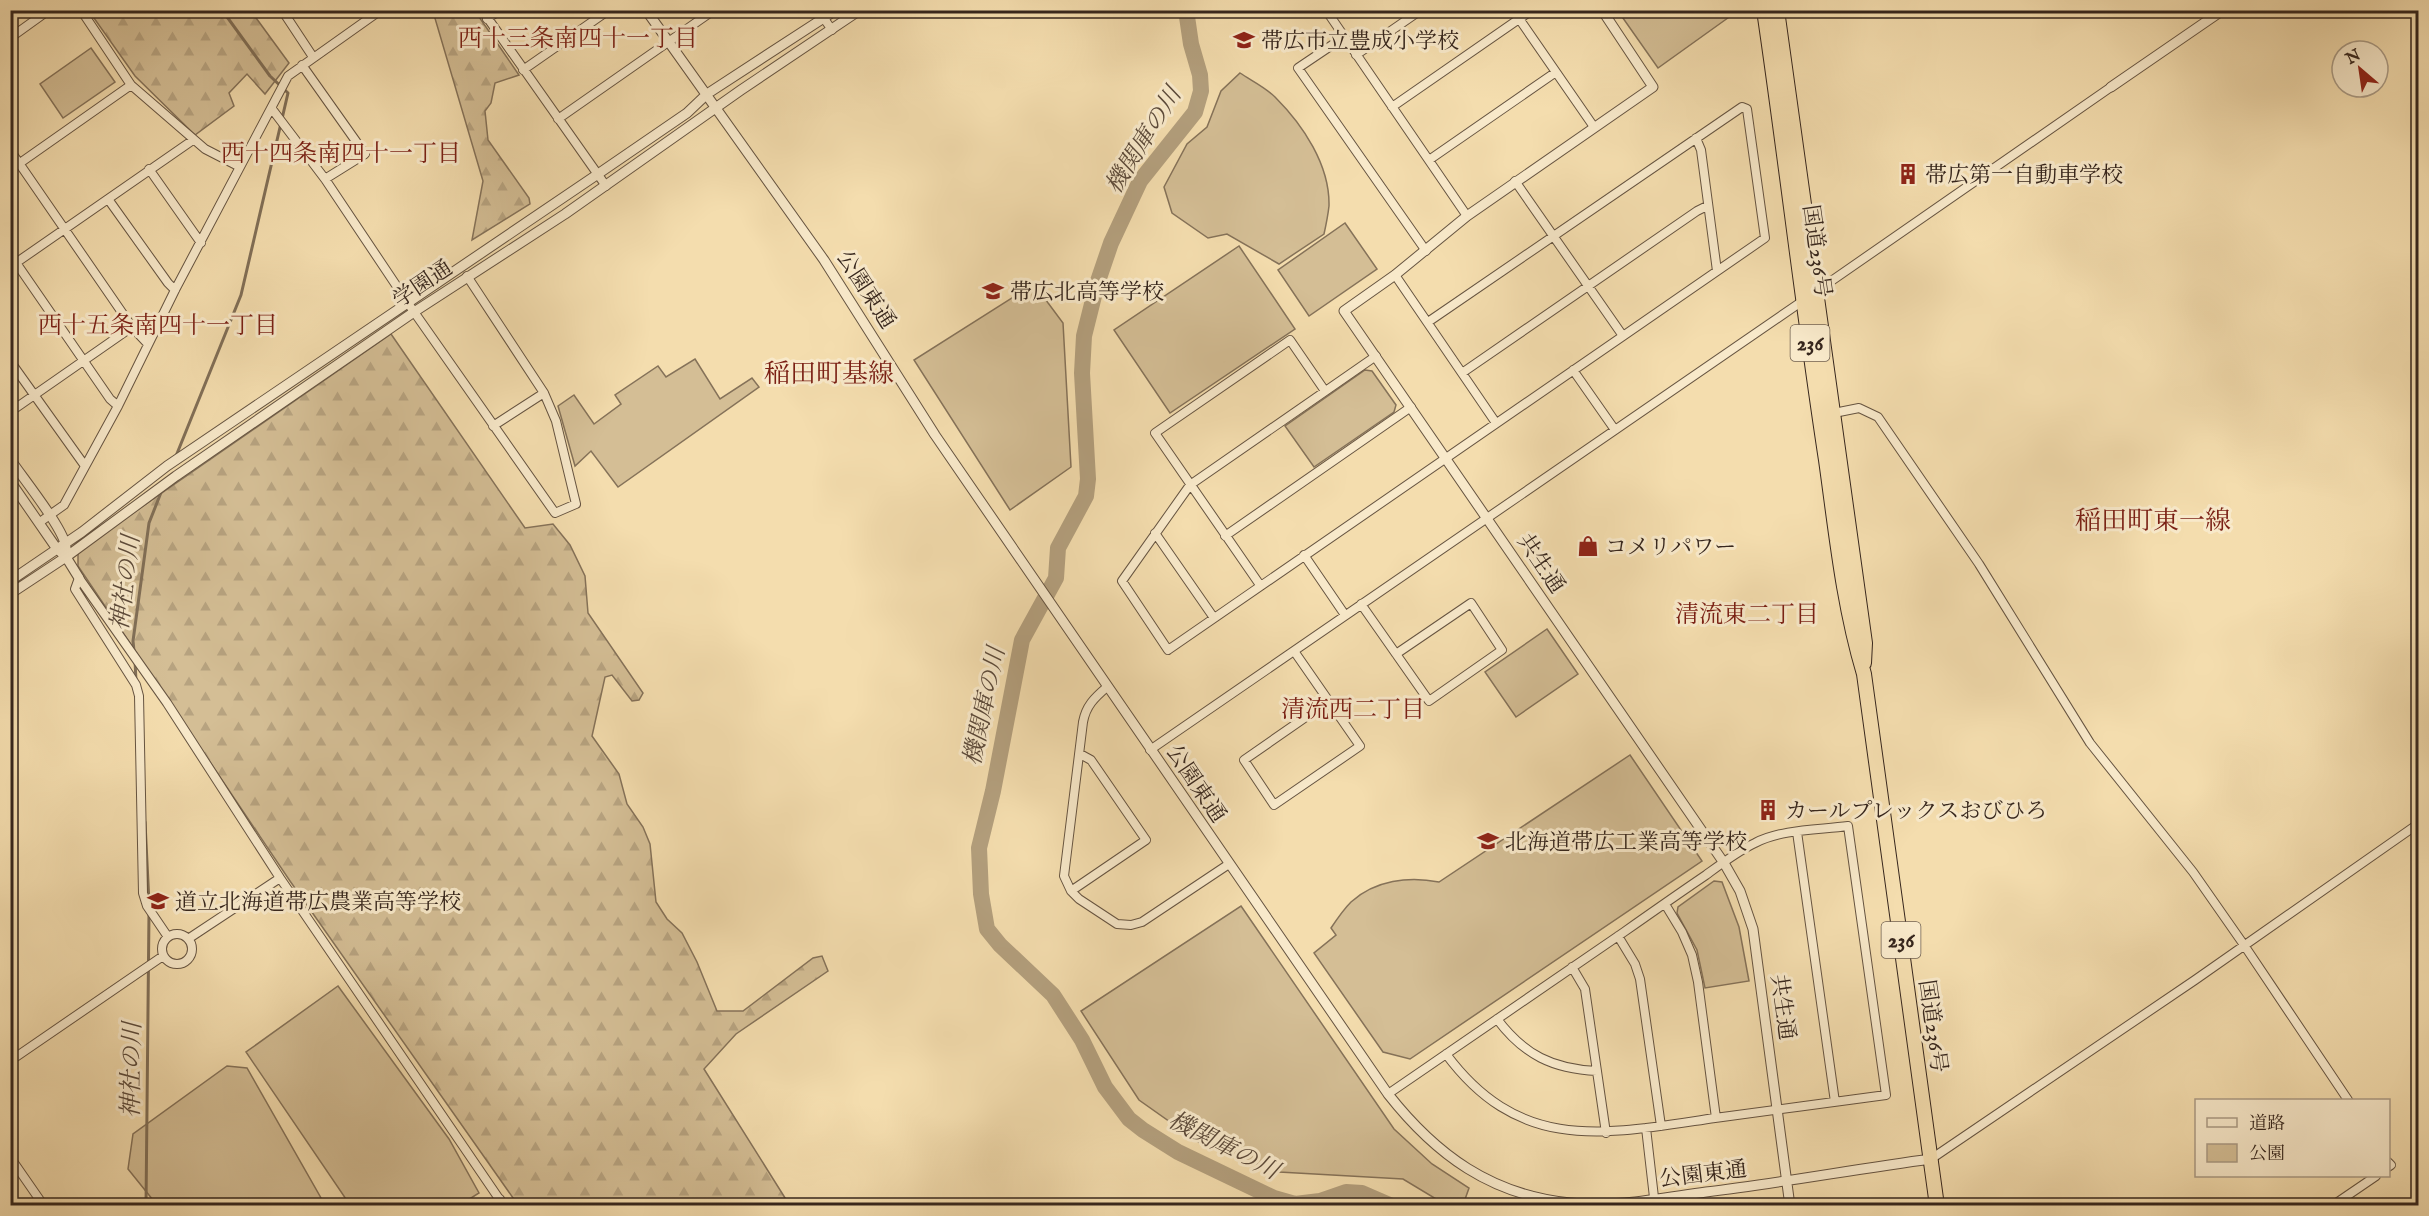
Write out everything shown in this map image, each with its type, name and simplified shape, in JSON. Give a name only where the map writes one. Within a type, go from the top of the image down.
[{"type":"highway","name":"国道236号","points":[[1764,10],[1842,573],[1854,642],[1864,674],[1937,1206]]},
{"type":"highway","name":"国道236号","points":[[1777,10],[1865,643],[1864,674]]},
{"type":"street","points":[[10,38],[49,10]]},
{"type":"street","points":[[81,10],[132,85],[193,140],[205,149],[240,167]]},
{"type":"street","points":[[282,10],[314,57]]},
{"type":"street","points":[[40,522],[64,505],[118,406],[175,290],[288,76],[381,10]]},
{"type":"street","points":[[482,10],[606,186]]},
{"type":"street","points":[[487,20],[500,10]]},
{"type":"street","points":[[523,70],[609,10]]},
{"type":"street","name":"公園東通","points":[[646,10],[824,260],[935,435],[1228,864],[1388,1094],[1412,1125],[1439,1150],[1456,1162],[1505,1188],[1533,1197],[1570,1203],[1603,1204],[1655,1202],[1931,1159]]},
{"type":"street","points":[[558,119],[714,10]]},
{"type":"street","name":"学園通","points":[[10,581],[61,546],[167,466],[598,174],[687,112],[707,94],[821,15],[836,10]]},
{"type":"street","name":"学園通","points":[[10,594],[414,312],[606,186],[860,10]]},
{"type":"street","points":[[1326,10],[1467,216]]},
{"type":"street","points":[[1356,55],[1420,10]]},
{"type":"street","points":[[1513,10],[1594,127]]},
{"type":"street","points":[[1392,107],[1532,10]]},
{"type":"street","name":"共生通","points":[[1602,10],[1653,87],[1515,181],[1467,216],[1426,251],[1344,311],[1724,862],[1740,891],[1753,929],[1790,1206]]},
{"type":"street","points":[[1150,750],[2223,10]]},
{"type":"street","points":[[821,15],[832,30]]},
{"type":"street","points":[[1344,37],[1298,68],[1426,251]]},
{"type":"street","points":[[302,65],[365,154],[325,179]]},
{"type":"street","points":[[1429,160],[1556,72]]},
{"type":"street","points":[[20,163],[132,85]]},
{"type":"street","points":[[1376,356],[1190,485],[1155,533],[1122,581],[1167,650],[1765,238],[1747,109],[1742,106],[1428,322]]},
{"type":"street","points":[[272,109],[325,179],[407,302],[555,513],[576,504],[556,421],[544,393],[467,276]]},
{"type":"street","points":[[1696,138],[1701,150],[1717,270]]},
{"type":"street","points":[[13,265],[193,140]]},
{"type":"street","points":[[10,150],[132,327],[148,344]]},
{"type":"street","points":[[149,169],[201,243]]},
{"type":"street","points":[[1515,181],[1623,336]]},
{"type":"street","points":[[108,199],[168,284],[175,290]]},
{"type":"street","points":[[1462,373],[1707,206]]},
{"type":"street","points":[[10,254],[13,265],[84,360],[110,399],[118,406]]},
{"type":"street","points":[[1395,274],[1496,423]]},
{"type":"street","points":[[10,412],[132,327]]},
{"type":"street","points":[[1260,585],[1155,433],[1290,340],[1325,391]]},
{"type":"street","points":[[10,361],[85,466]]},
{"type":"street","points":[[1573,370],[1615,430]]},
{"type":"street","points":[[493,426],[544,393]]},
{"type":"street","points":[[1225,536],[1411,407]]},
{"type":"street","points":[[1819,416],[1858,408],[1878,417],[1979,564],[2090,743],[2193,872],[2347,1099]]},
{"type":"street","points":[[10,459],[49,516],[61,546],[79,578],[166,703],[280,878],[502,1202],[490,1206]]},
{"type":"street","points":[[10,481],[61,546]]},
{"type":"street","points":[[1155,533],[1214,618]]},
{"type":"street","points":[[1304,555],[1345,615]]},
{"type":"street","points":[[79,578],[75,589],[136,685],[139,696],[143,893],[147,906],[168,937]]},
{"type":"street","points":[[1361,604],[1396,654],[1429,701],[1502,650],[1471,603],[1396,654]]},
{"type":"street","points":[[1294,651],[1329,701],[1360,746],[1274,806],[1244,760],[1329,701]]},
{"type":"street","points":[[1107,687],[1093,699],[1086,709],[1064,876],[1071,891],[1117,924],[1131,925],[1142,922],[1228,864]]},
{"type":"street","points":[[1071,891],[1146,840],[1090,760],[1080,754]]},
{"type":"street","points":[[1931,1159],[2418,824]]},
{"type":"street","points":[[1388,1094],[1724,862],[1755,842],[1773,836],[1848,826],[1886,1095],[1606,1133],[1578,1132],[1550,1127],[1508,1111],[1461,1074],[1446,1054]]},
{"type":"street","points":[[1797,832],[1835,1102]]},
{"type":"street","points":[[188,939],[280,878]]},
{"type":"street","points":[[1665,904],[1682,932],[1692,955],[1698,982],[1716,1118]]},
{"type":"street","points":[[181,935],[188,939],[192,949],[185,962],[171,963],[164,956],[163,944],[168,937],[181,935]]},
{"type":"street","points":[[1618,936],[1635,964],[1640,979],[1661,1126]]},
{"type":"street","points":[[10,1061],[164,956]]},
{"type":"street","points":[[1572,967],[1585,989],[1606,1133]]},
{"type":"street","points":[[1497,1019],[1520,1045],[1551,1063],[1576,1070],[1597,1071]]},
{"type":"street","points":[[1646,1128],[1655,1202]]},
{"type":"street","points":[[10,1157],[44,1206]]},
{"type":"street","points":[[2332,1206],[2375,1177]]},
{"type":"green space","points":[[1618,10],[1739,10],[1658,68],[1618,11]]},
{"type":"green space","points":[[89,11],[251,11],[289,63],[265,94],[247,74],[229,93],[234,106],[195,135],[135,76]]},
{"type":"green space","points":[[442,11],[475,11],[519,75],[495,83],[491,103],[485,111],[488,140],[529,198],[530,204],[472,240],[483,181],[434,15]]},
{"type":"green space","points":[[91,48],[115,82],[63,118],[40,84]]},
{"type":"green space","points":[[1240,73],[1271,93],[1295,120],[1313,147],[1325,176],[1329,206],[1324,234],[1279,264],[1227,234],[1208,238],[1172,213],[1164,187],[1187,144],[1207,127],[1221,91]]},
{"type":"green space","points":[[1345,223],[1377,269],[1309,316],[1278,270]]},
{"type":"green space","points":[[1239,246],[1295,329],[1170,413],[1114,330]]},
{"type":"green space","points":[[1034,284],[1063,323],[1071,467],[1010,510],[914,360]]},
{"type":"green space","points":[[391,334],[525,528],[553,524],[570,545],[585,576],[588,613],[643,693],[639,700],[632,701],[612,675],[605,677],[592,736],[619,774],[627,804],[643,827],[650,844],[656,902],[667,919],[682,933],[697,962],[717,1011],[743,1011],[813,958],[822,956],[828,971],[736,1034],[704,1069],[787,1201],[787,1205],[518,1205],[290,881],[78,566],[78,551]]},
{"type":"green space","points":[[695,359],[720,399],[752,378],[759,387],[618,487],[591,451],[575,466],[558,406],[574,395],[594,424],[621,404],[615,395],[658,366],[666,377]]},
{"type":"green space","points":[[1365,370],[1372,371],[1396,405],[1394,412],[1314,467],[1285,426]]},
{"type":"green space","points":[[1547,629],[1578,674],[1516,717],[1485,672]]},
{"type":"green space","points":[[1630,755],[1702,861],[1410,1059],[1383,1052],[1314,953],[1336,935],[1331,928],[1346,908],[1360,895],[1381,884],[1416,879],[1439,882]]},
{"type":"green space","points":[[1714,881],[1722,882],[1739,927],[1749,981],[1705,988],[1697,950],[1677,913],[1678,907]]},
{"type":"green space","points":[[1241,906],[1394,1129],[1432,1164],[1469,1188],[1463,1205],[1446,1205],[1403,1179],[1279,1172],[1200,1143],[1139,1100],[1081,1011]]},
{"type":"green space","points":[[338,986],[449,1139],[479,1193],[460,1205],[350,1205],[246,1052]]},
{"type":"green space","points":[[227,1066],[247,1068],[321,1198],[308,1205],[157,1205],[128,1169],[133,1134]]},
{"type":"waterway","name":"神社の川","points":[[176,456],[241,295],[288,93],[270,76],[222,10]]},
{"type":"waterway","name":"機関庫の川","points":[[1186,10],[1191,44],[1200,75],[1201,91],[1195,112],[1140,181],[1111,243],[1097,284],[1084,336],[1082,373],[1088,479],[1086,496],[1058,548],[1056,578],[1022,640],[993,791],[979,848],[981,894],[987,929],[1000,945],[1053,995],[1082,1040],[1105,1087],[1129,1119],[1143,1130],[1178,1152],[1274,1198],[1295,1204],[1320,1201],[1346,1192],[1362,1193],[1392,1206]]},
{"type":"waterway","name":"神社の川","points":[[134,651],[133,641],[149,523],[162,490]]},
{"type":"waterway","name":"神社の川","points":[[135,661],[136,681]]},
{"type":"waterway","name":"神社の川","points":[[145,822],[149,903]]},
{"type":"waterway","name":"神社の川","points":[[146,1206],[149,912]]},
{"type":"place","name":"帯広市立豊成小学校","points":[[1244,40]]},
{"type":"place","name":"帯広第一自動車学校","points":[[1908,174]]},
{"type":"place","name":"帯広北高等学校","points":[[993,291]]},
{"type":"place","name":"コメリパワー","points":[[1588,546]]},
{"type":"place","name":"カールプレックスおびひろ","points":[[1768,810]]},
{"type":"place","name":"北海道帯広工業高等学校","points":[[1488,841]]},
{"type":"place","name":"道立北海道帯広農業高等学校","points":[[158,901]]},
{"type":"district","name":"西十三条南四十一丁目","points":[[578,38]]},
{"type":"district","name":"西十四条南四十一丁目","points":[[341,153]]},
{"type":"district","name":"西十五条南四十一丁目","points":[[158,325]]},
{"type":"district","name":"稲田町基線","points":[[829,373]]},
{"type":"district","name":"稲田町東一線","points":[[2153,520]]},
{"type":"district","name":"清流東二丁目","points":[[1747,614]]},
{"type":"district","name":"清流西二丁目","points":[[1353,709]]}]
